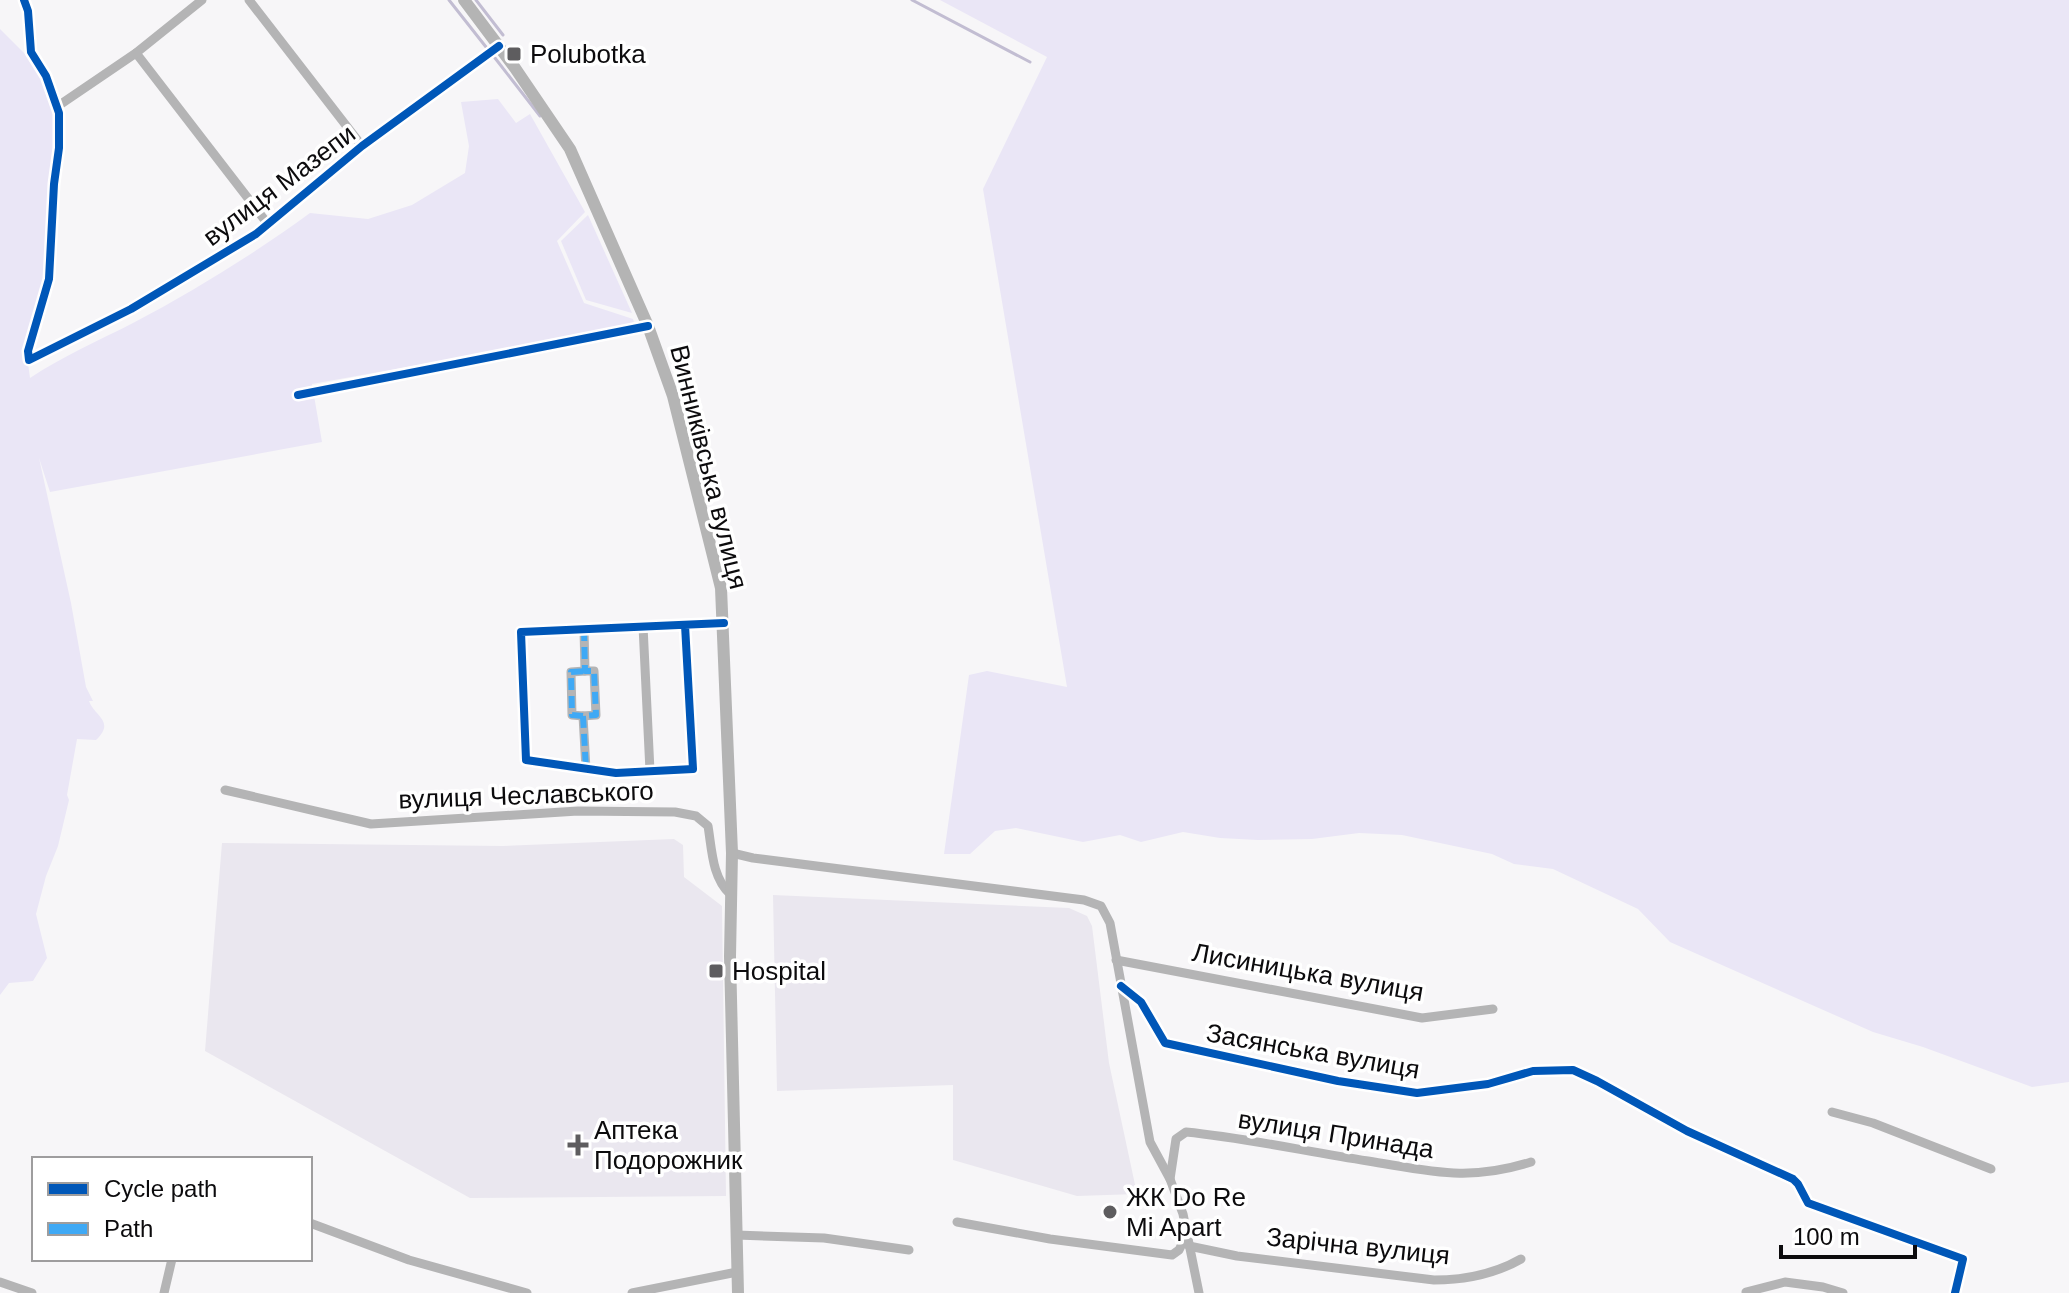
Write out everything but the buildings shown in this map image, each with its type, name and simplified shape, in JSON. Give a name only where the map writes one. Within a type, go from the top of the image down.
[{"type":"main road","name":"Винниківська вулиця","points":[[464,0],[570,149],[648,326],[673,396],[721,588],[732,853],[730,898],[738,1293]]},
{"type":"street","points":[[24,0],[28,11],[31,52],[46,76],[58,106],[136,53],[202,0]]},
{"type":"street","points":[[249,0],[362,146]]},
{"type":"street","name":"вулиця Мазепи","points":[[58,106],[59,148],[49,279],[28,351],[29,360],[157,294],[256,234],[362,146],[499,46]]},
{"type":"street","points":[[136,53],[267,223]]},
{"type":"street","points":[[298,395],[648,326]]},
{"type":"street","points":[[685,625],[693,769],[616,773],[526,760],[521,632],[724,623]]},
{"type":"street","points":[[643,626],[650,771]]},
{"type":"street","points":[[584,629],[585,671]]},
{"type":"street","points":[[585,671],[594,671],[596,715],[572,715],[571,672],[585,671]]},
{"type":"street","points":[[583,716],[586,769]]},
{"type":"street","name":"вулиця Чеславського","points":[[225,790],[371,824],[578,811],[675,812],[696,816],[708,826],[716,871],[721,886],[730,898]]},
{"type":"street","points":[[732,853],[1093,902],[1106,911],[1150,1142],[1170,1179],[1183,1214],[1199,1293]]},
{"type":"street","name":"Лисиницька вулиця","points":[[1116,960],[1422,1018],[1493,1009]]},
{"type":"street","name":"Засянська вулиця","points":[[1121,986],[1141,1002],[1165,1043],[1338,1081],[1417,1093],[1488,1084],[1533,1071],[1573,1070],[1687,1131],[1793,1179],[1808,1203],[1963,1259],[1955,1293]]},
{"type":"street","points":[[1832,1112],[1873,1123],[1991,1169]]},
{"type":"street","name":"вулиця Принада","points":[[1170,1179],[1176,1139],[1186,1132],[1451,1174],[1487,1173],[1531,1162]]},
{"type":"street","points":[[957,1222],[1050,1239],[1172,1255],[1179,1250],[1187,1234]]},
{"type":"street","points":[[312,1224],[409,1260],[527,1293]]},
{"type":"street","points":[[736,1235],[824,1238],[909,1250]]},
{"type":"street","name":"Зарічна вулиця","points":[[1189,1246],[1237,1256],[1434,1280],[1480,1276],[1521,1259]]},
{"type":"street","points":[[164,1293],[172,1261]]},
{"type":"street","points":[[632,1293],[737,1272]]},
{"type":"street","points":[[0,1282],[32,1293]]},
{"type":"street","points":[[1746,1292],[1785,1282],[1843,1293]]},
{"type":"shaded area","points":[[940,0],[2069,0],[2069,1082],[2032,1087],[1873,1032],[1670,942],[1638,909],[1553,869],[1514,864],[1492,854],[1402,835],[1359,833],[1312,839],[1258,840],[1183,832],[1141,842],[1120,835],[1083,842],[1016,828],[995,831],[970,854],[944,854],[969,675],[987,671],[1067,687],[983,189],[1047,57]]},
{"type":"shaded area","points":[[0,29],[40,69],[57,109],[46,276],[26,349],[30,378],[201,285],[310,213],[368,219],[412,205],[465,173],[469,146],[461,102],[498,99],[516,123],[530,114],[585,212],[557,241],[584,303],[633,319],[635,326],[312,384],[322,442],[50,492],[39,458],[86,687],[93,701],[89,701],[102,719],[104,728],[96,740],[77,739],[67,795],[69,800],[36,914],[47,958],[33,981],[9,983],[0,995]]},
{"type":"shaded area","points":[[588,215],[632,313],[586,300],[561,241]]},
{"type":"shaded area","points":[[674,839],[683,845],[684,877],[722,906],[726,1196],[470,1198],[205,1051],[222,843],[503,846]]},
{"type":"shaded area","points":[[773,895],[1069,908],[1087,916],[1092,926],[1109,1063],[1137,1194],[1077,1196],[953,1160],[953,1085],[777,1091]]},
{"type":"waterway","points":[[449,0],[486,47]]},
{"type":"waterway","points":[[476,0],[503,35]]},
{"type":"waterway","points":[[912,0],[1030,62]]},
{"type":"waterway","points":[[495,58],[540,116]]},
{"type":"marked path","points":[[584,629],[585,671],[594,671],[596,715],[583,716],[586,769]]},
{"type":"marked path","points":[[583,716],[572,715],[571,672],[585,671]]},
{"type":"cycle path","points":[[24,0],[28,11],[31,52],[46,76],[59,113],[49,279],[28,351],[29,360],[131,309],[256,234],[362,146],[499,46]]},
{"type":"cycle path","points":[[298,395],[648,326]]},
{"type":"cycle path","points":[[685,625],[693,769],[616,773],[526,760],[521,632],[724,623]]},
{"type":"cycle path","points":[[1121,986],[1141,1002],[1165,1043],[1338,1081],[1417,1093],[1488,1084],[1533,1071],[1573,1070],[1687,1131],[1793,1179],[1808,1203],[1963,1259],[1955,1293]]},
{"type":"place","name":"Polubotka","points":[[514,54]]},
{"type":"place","name":"Hospital","points":[[716,971]]},
{"type":"place","name":"Аптека Подорожник","points":[[578,1145]]},
{"type":"place","name":"ЖК Do Re Mi Apart","points":[[1110,1212]]}]
